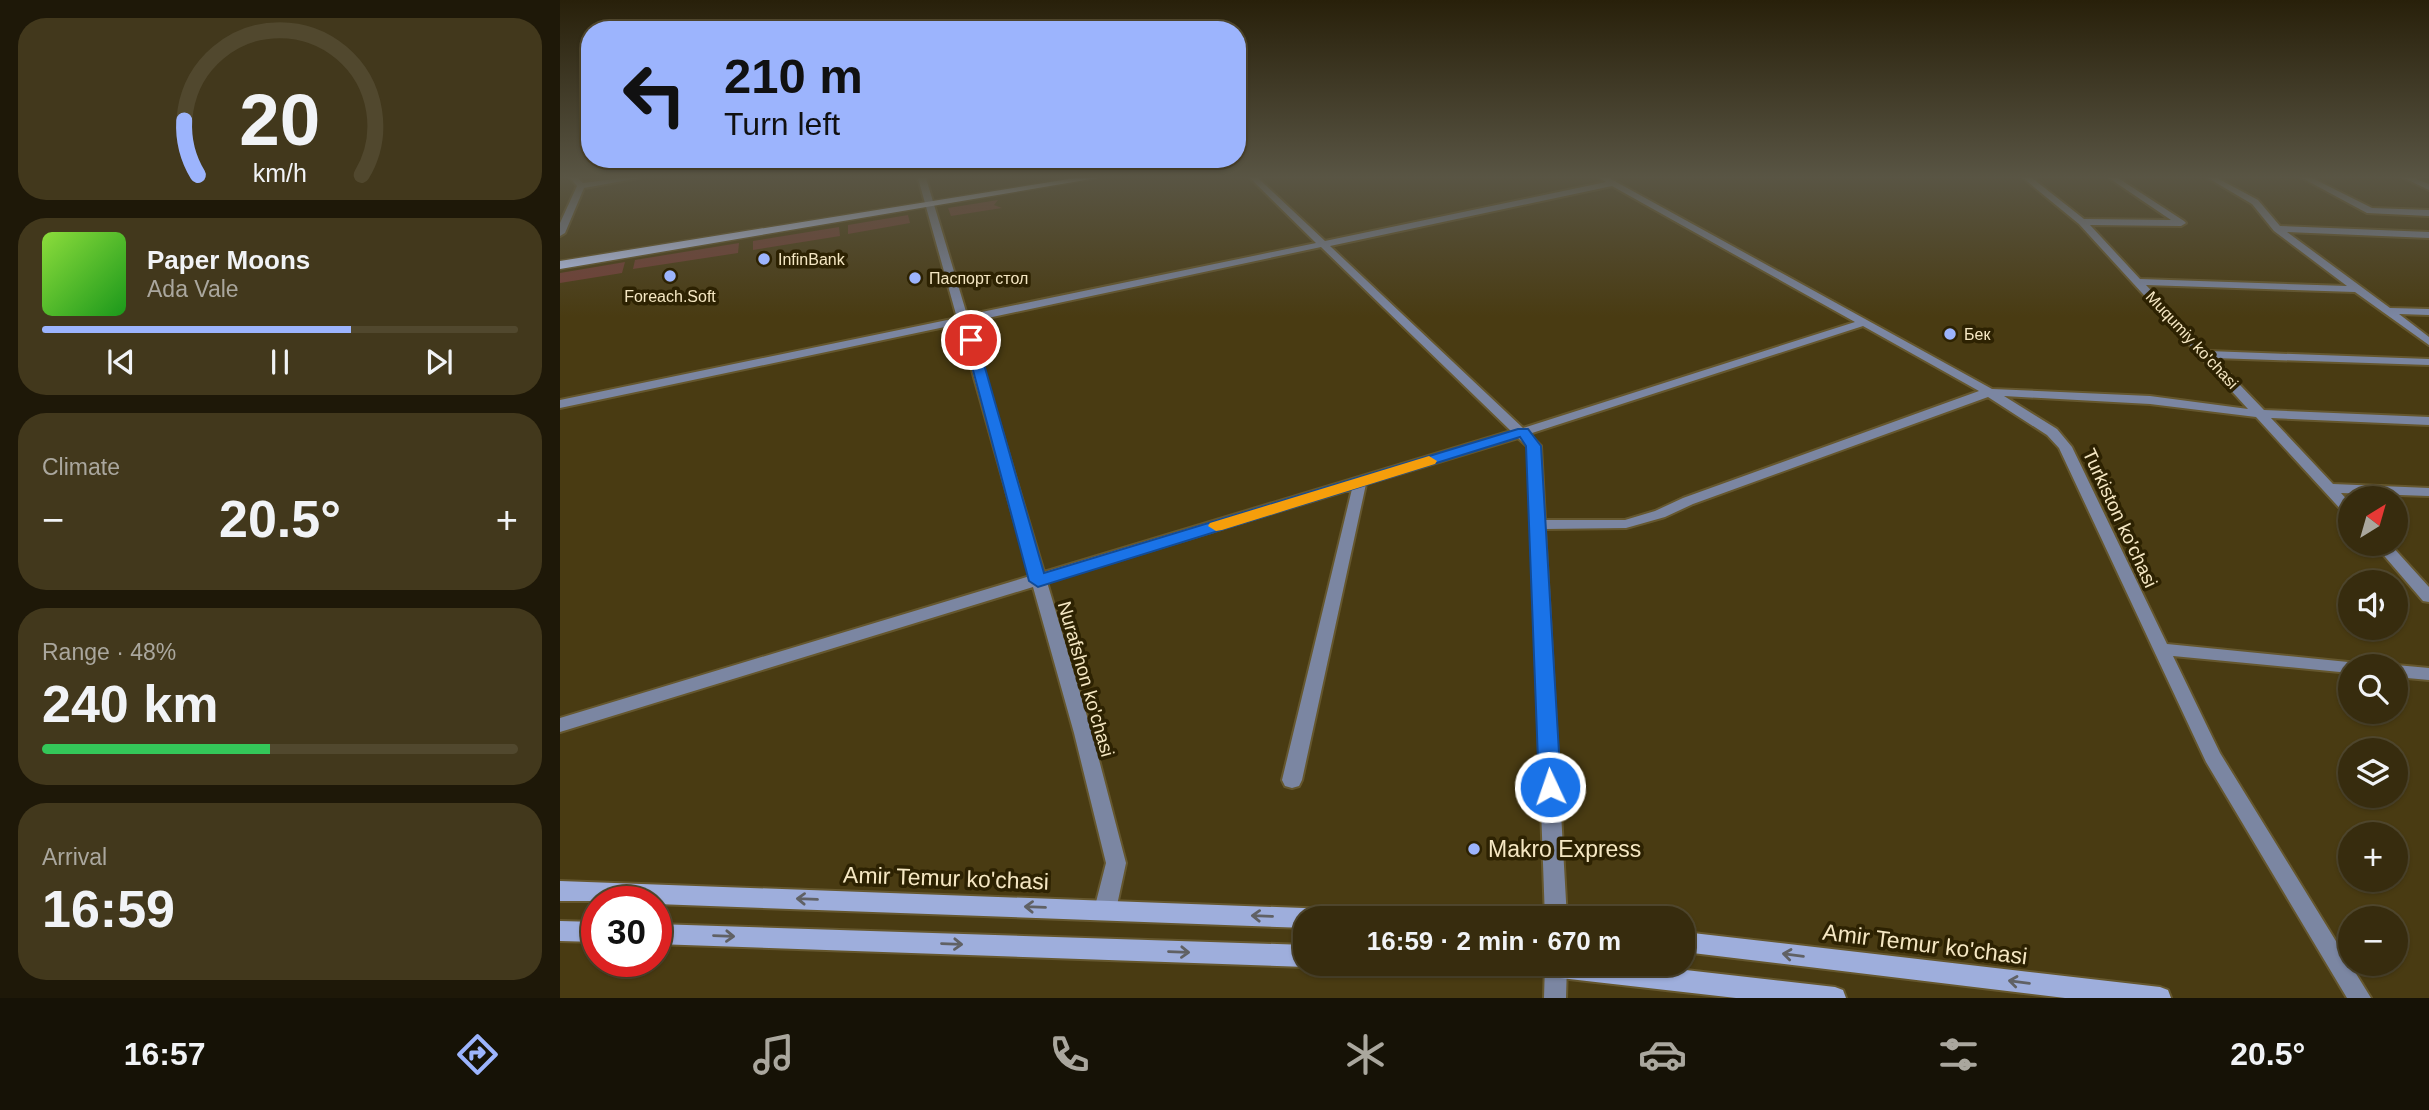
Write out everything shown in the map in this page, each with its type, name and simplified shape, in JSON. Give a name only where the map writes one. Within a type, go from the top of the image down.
[{"type":"main road","points":[[560,257],[769,225]]},
{"type":"main road","points":[[560,265],[789,225]]},
{"type":"main road","name":"Amir Temur ko'chasi","points":[[560,891],[1293,918]]},
{"type":"main road","points":[[560,931],[581,932]]},
{"type":"main road","points":[[672,935],[1293,956]]},
{"type":"main road","name":"Amir Temur ko'chasi","points":[[1695,943],[2160,998]]},
{"type":"main road","points":[[1649,976],[1835,998]]},
{"type":"street","name":"Nurafshon ko'chasi","points":[[936,225],[1083,733],[1116,863],[1105,910]]},
{"type":"street","points":[[1303,225],[1523,432],[1534,446],[1555,906]]},
{"type":"street","points":[[560,404],[1415,225]]},
{"type":"street","name":"Turkiston ko'chasi","points":[[1687,225],[1989,393],[2052,432],[2065,447],[2213,757],[2360,998]]},
{"type":"street","name":"Muqumiy ko'chasi","points":[[2084,225],[2338,497]]},
{"type":"street","points":[[2273,225],[2429,342]]},
{"type":"street","points":[[2277,229],[2429,235]]},
{"type":"street","points":[[2137,282],[2361,289]]},
{"type":"street","points":[[2390,311],[2429,312]]},
{"type":"street","points":[[560,725],[1523,432],[1862,323]]},
{"type":"street","points":[[2207,354],[2429,362]]},
{"type":"street","points":[[1537,525],[1626,524],[1660,514],[1688,501],[1989,393],[2150,400],[2261,414],[2429,421]]},
{"type":"street","points":[[1292,780],[1360,482]]},
{"type":"street","points":[[2330,488],[2429,492]]},
{"type":"street","points":[[2392,556],[2429,597]]},
{"type":"street","points":[[2412,579],[2429,579]]},
{"type":"street","points":[[2161,649],[2338,666]]},
{"type":"street","points":[[2408,672],[2429,674]]},
{"type":"street","points":[[1555,998],[1556,976]]},
{"type":"shaded area","points":[[848,225],[851,225],[901,225],[848,234]]},
{"type":"shaded area","points":[[839,227],[840,236],[753,250],[753,241]]},
{"type":"shaded area","points":[[739,243],[738,253],[633,269],[635,260]]},
{"type":"shaded area","points":[[625,262],[622,273],[560,283],[560,273]]},
{"type":"slow traffic","points":[[1216,526],[1429,461]]},
{"type":"place","name":"InfinBank","points":[[764,259]]},
{"type":"place","name":"Foreach.Soft","points":[[670,276]]},
{"type":"place","name":"Паспорт стол","points":[[915,278]]},
{"type":"place","name":"Бек","points":[[1950,334]]},
{"type":"place","name":"Makro Express","points":[[1474,849]]},
{"type":"route","points":[[971,340],[1038,581],[1523,432],[1534,446],[1550,787]]}]
